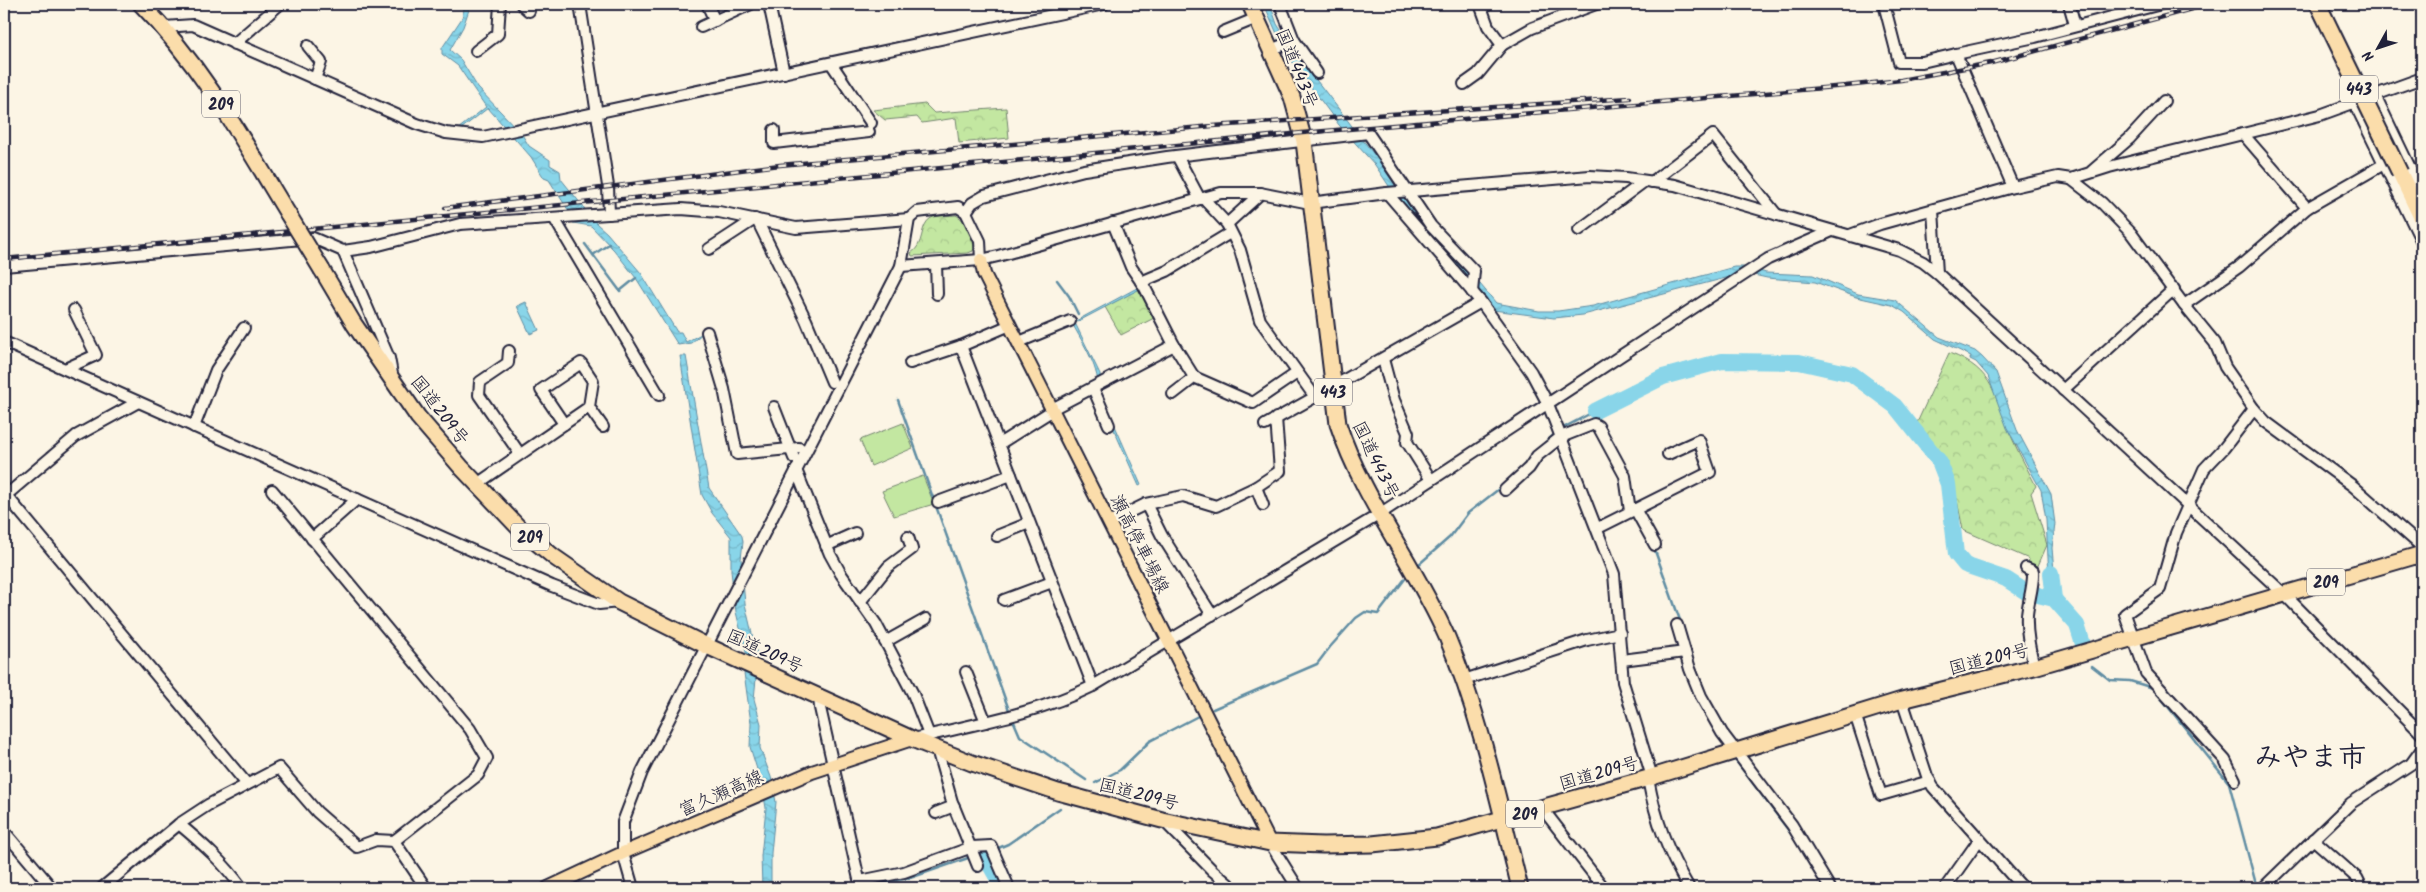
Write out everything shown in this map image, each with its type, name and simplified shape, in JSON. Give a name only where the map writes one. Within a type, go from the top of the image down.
[{"type":"highway","name":"国道209号","points":[[141,4],[164,27],[214,93],[354,324],[418,417],[477,484],[554,557],[619,602],[707,646],[912,739],[1058,792],[1162,820],[1270,843],[1372,844],[1437,837],[1650,778],[1902,700],[2034,667],[2422,554]]},
{"type":"highway","name":"443","points":[[2318,4],[2422,219]]},
{"type":"highway","name":"国道443号","points":[[1254,11],[1292,97],[1304,141],[1332,389],[1338,424],[1348,453],[1447,637],[1464,680],[1486,755],[1520,888]]},
{"type":"main road","name":"瀬高停車場線","points":[[981,260],[984,274],[1270,843]]},
{"type":"main road","name":"富久瀬高線","points":[[548,888],[623,853],[834,764],[912,739]]},
{"type":"street","points":[[234,44],[280,4]]},
{"type":"street","points":[[476,51],[498,34],[500,4]]},
{"type":"street","points":[[521,4],[530,11]]},
{"type":"street","points":[[580,4],[608,186],[609,214]]},
{"type":"street","points":[[707,4],[715,21]]},
{"type":"street","points":[[700,28],[738,6],[751,4]]},
{"type":"street","points":[[769,4],[784,73]]},
{"type":"street","points":[[164,27],[193,25],[417,124],[446,133],[483,137],[831,63],[1076,7],[1104,4]]},
{"type":"street","points":[[1280,4],[1294,40],[1317,74]]},
{"type":"street","points":[[1480,4],[1488,26],[1502,45]]},
{"type":"street","points":[[1464,84],[1478,74],[1502,45],[1532,28],[1596,4]]},
{"type":"street","points":[[1884,4],[1899,62],[1922,62],[2027,39],[2161,4]]},
{"type":"street","points":[[2069,4],[2075,25]]},
{"type":"street","points":[[1223,32],[1254,11]]},
{"type":"street","points":[[1271,50],[1294,40]]},
{"type":"street","points":[[308,46],[322,62],[315,79]]},
{"type":"street","points":[[1956,54],[2013,187]]},
{"type":"street","points":[[774,130],[774,143],[870,127],[831,63]]},
{"type":"street","points":[[1850,235],[2013,187],[2058,177],[2071,179],[2320,115],[2422,78]]},
{"type":"street","points":[[2375,95],[2422,193]]},
{"type":"street","points":[[2089,173],[2129,139],[2164,101]]},
{"type":"street","points":[[2354,102],[2422,242]]},
{"type":"street","points":[[966,212],[972,204],[992,194],[1084,170],[1176,156],[1368,133],[1431,226],[1474,271],[1472,292]]},
{"type":"street","points":[[2243,134],[2307,208]]},
{"type":"street","points":[[1579,230],[1713,135],[1778,215]]},
{"type":"street","points":[[1176,156],[1202,198],[1228,228],[1240,250],[1260,320],[1315,397]]},
{"type":"street","points":[[2184,305],[2239,267],[2307,208],[2384,164]]},
{"type":"street","points":[[901,266],[981,260],[1221,193],[1261,193],[1310,202],[1408,191],[1590,176],[1675,185],[1899,250],[1923,262],[1937,273],[2189,506],[2284,594],[2422,734]]},
{"type":"street","points":[[2071,179],[2119,218],[2215,343],[2226,367],[2254,409],[2266,422],[2353,486],[2422,547]]},
{"type":"street","points":[[1141,282],[1167,272],[1228,228],[1261,193]]},
{"type":"street","points":[[1387,193],[1480,302],[1530,372],[1548,404],[1598,528],[1614,574],[1623,682],[1650,778],[1659,828],[1677,868],[1689,888]]},
{"type":"street","points":[[4,266],[313,238],[343,251],[371,247],[460,224],[609,214],[681,210],[719,212],[796,228],[909,219],[917,212],[958,207],[966,212],[980,241],[981,260]]},
{"type":"street","points":[[1932,210],[1937,273]]},
{"type":"street","points":[[554,218],[659,395]]},
{"type":"street","points":[[709,249],[756,219]]},
{"type":"street","points":[[756,219],[806,320],[832,382]]},
{"type":"street","points":[[633,888],[623,853],[623,822],[642,772],[901,266],[909,219]]},
{"type":"street","points":[[1113,223],[1122,250],[1174,345],[1195,377],[1253,403],[1297,373]]},
{"type":"street","points":[[912,739],[986,722],[1065,700],[1093,686],[1380,513],[1768,260],[1832,231]]},
{"type":"street","points":[[343,251],[389,358],[393,380]]},
{"type":"street","points":[[936,264],[937,294]]},
{"type":"street","points":[[2063,390],[2174,289]]},
{"type":"street","points":[[1265,425],[1332,389],[1480,302]]},
{"type":"street","points":[[66,369],[96,355],[74,310]]},
{"type":"street","points":[[1019,342],[1070,321]]},
{"type":"street","points":[[910,363],[961,346],[1010,325]]},
{"type":"street","points":[[194,428],[216,370],[244,328]]},
{"type":"street","points":[[707,332],[724,389],[737,454],[795,451],[774,407]]},
{"type":"street","points":[[4,342],[552,586],[599,604],[619,602]]},
{"type":"street","points":[[999,444],[1052,409],[1174,345]]},
{"type":"street","points":[[961,346],[1093,686]]},
{"type":"street","points":[[509,351],[508,363],[480,382],[480,395],[520,454]]},
{"type":"street","points":[[1383,359],[1392,394],[1408,433],[1407,442],[1431,480]]},
{"type":"street","points":[[564,424],[541,390],[582,363],[593,381],[589,407],[603,427]]},
{"type":"street","points":[[1173,394],[1195,377]]},
{"type":"street","points":[[1092,388],[1110,425]]},
{"type":"street","points":[[138,402],[76,436],[5,496],[246,783]]},
{"type":"street","points":[[477,484],[589,407]]},
{"type":"street","points":[[2235,780],[2225,760],[2146,673],[2126,614],[2160,589],[2176,533],[2204,469],[2224,448],[2254,409]]},
{"type":"street","points":[[1109,522],[1146,504],[1183,496],[1216,506],[1256,487],[1280,471],[1276,418]]},
{"type":"street","points":[[1505,490],[1529,468],[1536,456],[1561,436],[1594,424],[1598,426],[1624,476],[1633,510],[1655,545]]},
{"type":"street","points":[[1598,528],[1710,472],[1700,440],[1668,454]]},
{"type":"street","points":[[796,470],[826,546],[840,574],[885,642],[912,694],[929,735]]},
{"type":"street","points":[[938,502],[1011,475]]},
{"type":"street","points":[[1256,487],[1263,505]]},
{"type":"street","points":[[102,888],[179,824],[246,783],[279,768],[317,812],[357,847],[376,840],[394,841],[478,775],[487,758],[470,729],[272,490]]},
{"type":"street","points":[[312,539],[357,499]]},
{"type":"street","points":[[1146,504],[1162,536],[1212,615]]},
{"type":"street","points":[[996,536],[1029,523]]},
{"type":"street","points":[[826,546],[855,533]]},
{"type":"street","points":[[860,602],[888,567],[912,550],[908,537]]},
{"type":"street","points":[[2026,568],[2033,571],[2034,578],[2029,596],[2026,632],[2034,667]]},
{"type":"street","points":[[1004,600],[1052,582]]},
{"type":"street","points":[[885,642],[926,619]]},
{"type":"street","points":[[1677,625],[1701,696],[1722,733],[1792,825],[1830,888]]},
{"type":"street","points":[[1464,680],[1586,640],[1620,633]]},
{"type":"street","points":[[1622,660],[1685,652]]},
{"type":"street","points":[[966,672],[986,722]]},
{"type":"street","points":[[819,697],[860,884],[904,872],[972,847],[991,846],[1009,888]]},
{"type":"street","points":[[1902,700],[1930,781],[1979,840],[2023,888]]},
{"type":"street","points":[[1855,714],[1881,795],[1930,781]]},
{"type":"street","points":[[937,749],[954,806],[978,866]]},
{"type":"street","points":[[2262,888],[2351,802],[2411,764],[2422,749]]},
{"type":"street","points":[[936,813],[954,806]]},
{"type":"street","points":[[1542,808],[1604,888]]},
{"type":"street","points":[[1162,820],[1213,871],[1233,888]]},
{"type":"street","points":[[179,824],[205,846],[242,888]]},
{"type":"street","points":[[4,830],[52,888]]},
{"type":"street","points":[[2313,839],[2357,878],[2362,888]]},
{"type":"street","points":[[1945,888],[1979,840]]},
{"type":"street","points":[[394,841],[426,888]]},
{"type":"street","points":[[1270,843],[1298,888]]},
{"type":"green space","points":[[925,104],[934,113],[1006,108],[1009,138],[959,143],[956,118],[922,123],[917,117],[885,120],[873,110]]},
{"type":"green space","points":[[956,215],[964,221],[973,236],[973,251],[968,253],[912,256],[911,253],[918,245],[927,221],[934,217]]},
{"type":"green space","points":[[1141,288],[1156,317],[1121,335],[1105,307]]},
{"type":"green space","points":[[1949,353],[1976,368],[1985,377],[1997,398],[2012,438],[2036,486],[2031,493],[2047,545],[2037,568],[2028,564],[2029,559],[1963,530],[1955,490],[1941,456],[1916,425]]},
{"type":"green space","points":[[903,423],[913,448],[871,466],[860,440]]},
{"type":"green space","points":[[923,476],[934,504],[894,516],[882,491]]},
{"type":"water","points":[[465,4],[471,4],[463,27],[450,50],[461,60],[478,88],[521,133],[529,146],[550,160],[550,165],[560,171],[561,179],[597,224],[641,273],[677,332],[681,332],[686,342],[703,333],[691,343],[678,345],[636,278],[614,250],[591,226],[573,223],[574,219],[549,180],[544,178],[531,157],[488,108],[461,129],[458,129],[486,107],[458,66],[442,54],[442,48],[462,18]]},
{"type":"water","points":[[1264,4],[1270,4],[1277,24],[1296,54],[1376,157],[1410,207],[1415,207],[1414,210],[1433,234],[1469,271],[1496,303],[1539,311],[1558,311],[1593,306],[1734,267],[1746,267],[1766,273],[1813,275],[1858,294],[1895,300],[1939,337],[1975,351],[1996,372],[2017,430],[2051,494],[2055,524],[2052,548],[2056,594],[2050,596],[2046,520],[2041,490],[2007,428],[1988,376],[1976,362],[1970,359],[1971,356],[1935,339],[1904,312],[1892,305],[1856,297],[1815,282],[1767,278],[1745,273],[1583,315],[1554,318],[1493,310],[1401,204],[1375,165],[1339,125],[1285,52]]},
{"type":"water","points":[[1198,255],[1199,258],[1075,323],[1100,374],[1101,394],[1141,485],[1139,486],[1098,394],[1097,375],[1094,366],[1072,323]]},
{"type":"water","points":[[526,302],[539,330],[530,334],[517,306]]},
{"type":"water","points":[[680,356],[686,356],[709,488],[742,536],[741,559],[745,604],[758,659],[754,699],[761,724],[760,748],[771,777],[776,802],[771,853],[771,888],[762,888],[761,856],[766,808],[762,785],[750,747],[751,723],[744,673],[746,652],[736,612],[731,571],[731,537],[712,513],[702,495]]},
{"type":"waterway","points":[[585,244],[620,291],[636,278]]},
{"type":"waterway","points":[[593,255],[609,244]]},
{"type":"waterway","points":[[1057,280],[1069,296],[1078,314]]},
{"type":"waterway","points":[[1595,411],[1663,377],[1722,361],[1799,362],[1852,374],[1895,406],[1939,461],[1948,484],[1956,554],[1965,565],[2006,579],[2026,592],[2054,599],[2077,625],[2082,641]]},
{"type":"waterway","points":[[898,400],[1009,710]]},
{"type":"waterway","points":[[1561,429],[1595,411],[1600,424]]},
{"type":"waterway","points":[[1537,450],[1557,432]]},
{"type":"waterway","points":[[1519,471],[1533,454]]},
{"type":"waterway","points":[[1417,566],[1450,537],[1468,513],[1504,485]]},
{"type":"waterway","points":[[1654,548],[1681,623]]},
{"type":"waterway","points":[[2051,573],[2054,599]]},
{"type":"waterway","points":[[1213,709],[1317,664],[1356,618],[1365,612],[1378,614],[1408,575]]},
{"type":"waterway","points":[[2092,666],[2110,680],[2130,681],[2153,688],[2229,783],[2257,888]]},
{"type":"waterway","points":[[1095,783],[1120,770],[1150,741],[1200,715]]},
{"type":"waterway","points":[[1014,722],[1020,736],[1086,780]]},
{"type":"waterway","points":[[1733,757],[1795,839]]},
{"type":"waterway","points":[[996,849],[1008,844],[1060,808]]},
{"type":"waterway","points":[[977,855],[990,850]]},
{"type":"waterway","points":[[983,853],[1003,888]]},
{"type":"waterway","points":[[865,888],[913,877],[971,857]]},
{"type":"railway","points":[[4,259],[1302,133],[1901,80],[1991,63],[2210,4]]},
{"type":"railway","points":[[445,208],[780,165],[1213,126],[1630,98]]},
{"type":"district","name":"みやま市","points":[[2310,756]]}]
